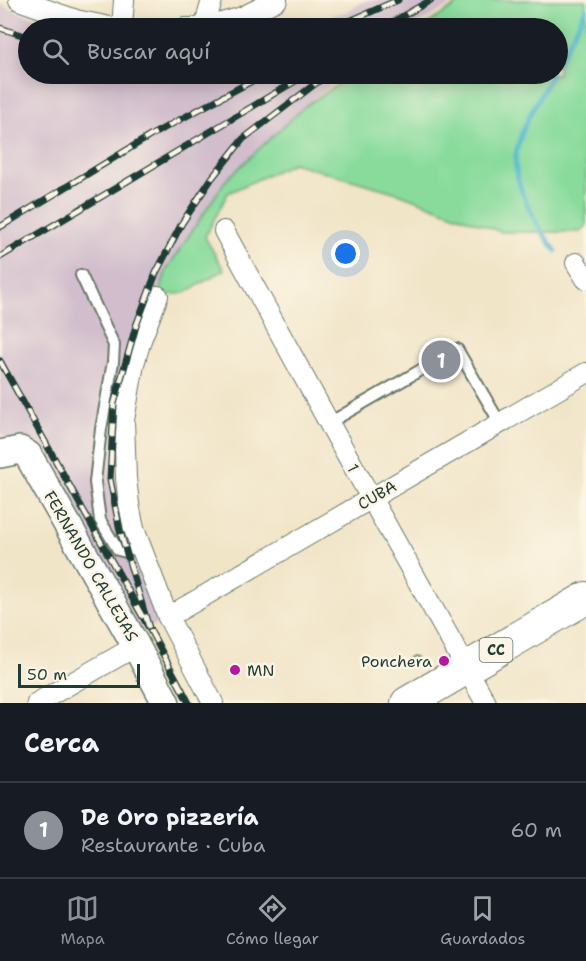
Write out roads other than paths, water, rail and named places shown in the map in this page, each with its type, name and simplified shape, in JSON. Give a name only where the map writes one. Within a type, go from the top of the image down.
[{"type":"main road","name":"CC","points":[[407,703],[586,598]]},
{"type":"street","points":[[19,0],[70,18]]},
{"type":"street","points":[[123,18],[124,0]]},
{"type":"street","points":[[207,18],[212,0]]},
{"type":"street","points":[[239,18],[277,0]]},
{"type":"street","name":"1","points":[[224,231],[328,423],[486,703]]},
{"type":"street","points":[[158,296],[141,340],[124,420],[126,478],[134,529],[140,545],[168,617],[213,703]]},
{"type":"street","name":"CUBA","points":[[168,617],[586,373]]},
{"type":"street","name":"FERNANDO CALLEJAS","points":[[0,453],[20,450],[28,455],[166,703]]},
{"type":"street","points":[[37,703],[136,646]]},
{"type":"lane","points":[[81,275],[114,345],[95,482],[100,520],[118,550],[126,552],[140,545]]},
{"type":"lane","points":[[328,423],[457,350],[501,423]]},
{"type":"waterway","points":[[568,44],[586,9]]},
{"type":"waterway","points":[[547,84],[518,144],[516,165],[527,205],[541,231],[556,251]]},
{"type":"railway","points":[[357,18],[398,0]]},
{"type":"railway","points":[[400,18],[431,0]]},
{"type":"railway","points":[[0,28],[18,34]]},
{"type":"railway","points":[[0,227],[155,133],[246,84]]},
{"type":"railway","points":[[0,257],[290,84]]},
{"type":"railway","points":[[149,628],[120,531],[110,479],[114,404],[136,326],[156,273],[182,223],[212,178],[243,139],[315,84]]},
{"type":"railway","points":[[0,361],[189,703]]},
{"type":"place","name":"De Oro pizzería","points":[[441,360]]},
{"type":"place","name":"Ponchera","points":[[444,661]]},
{"type":"place","name":"MN","points":[[235,670]]}]
